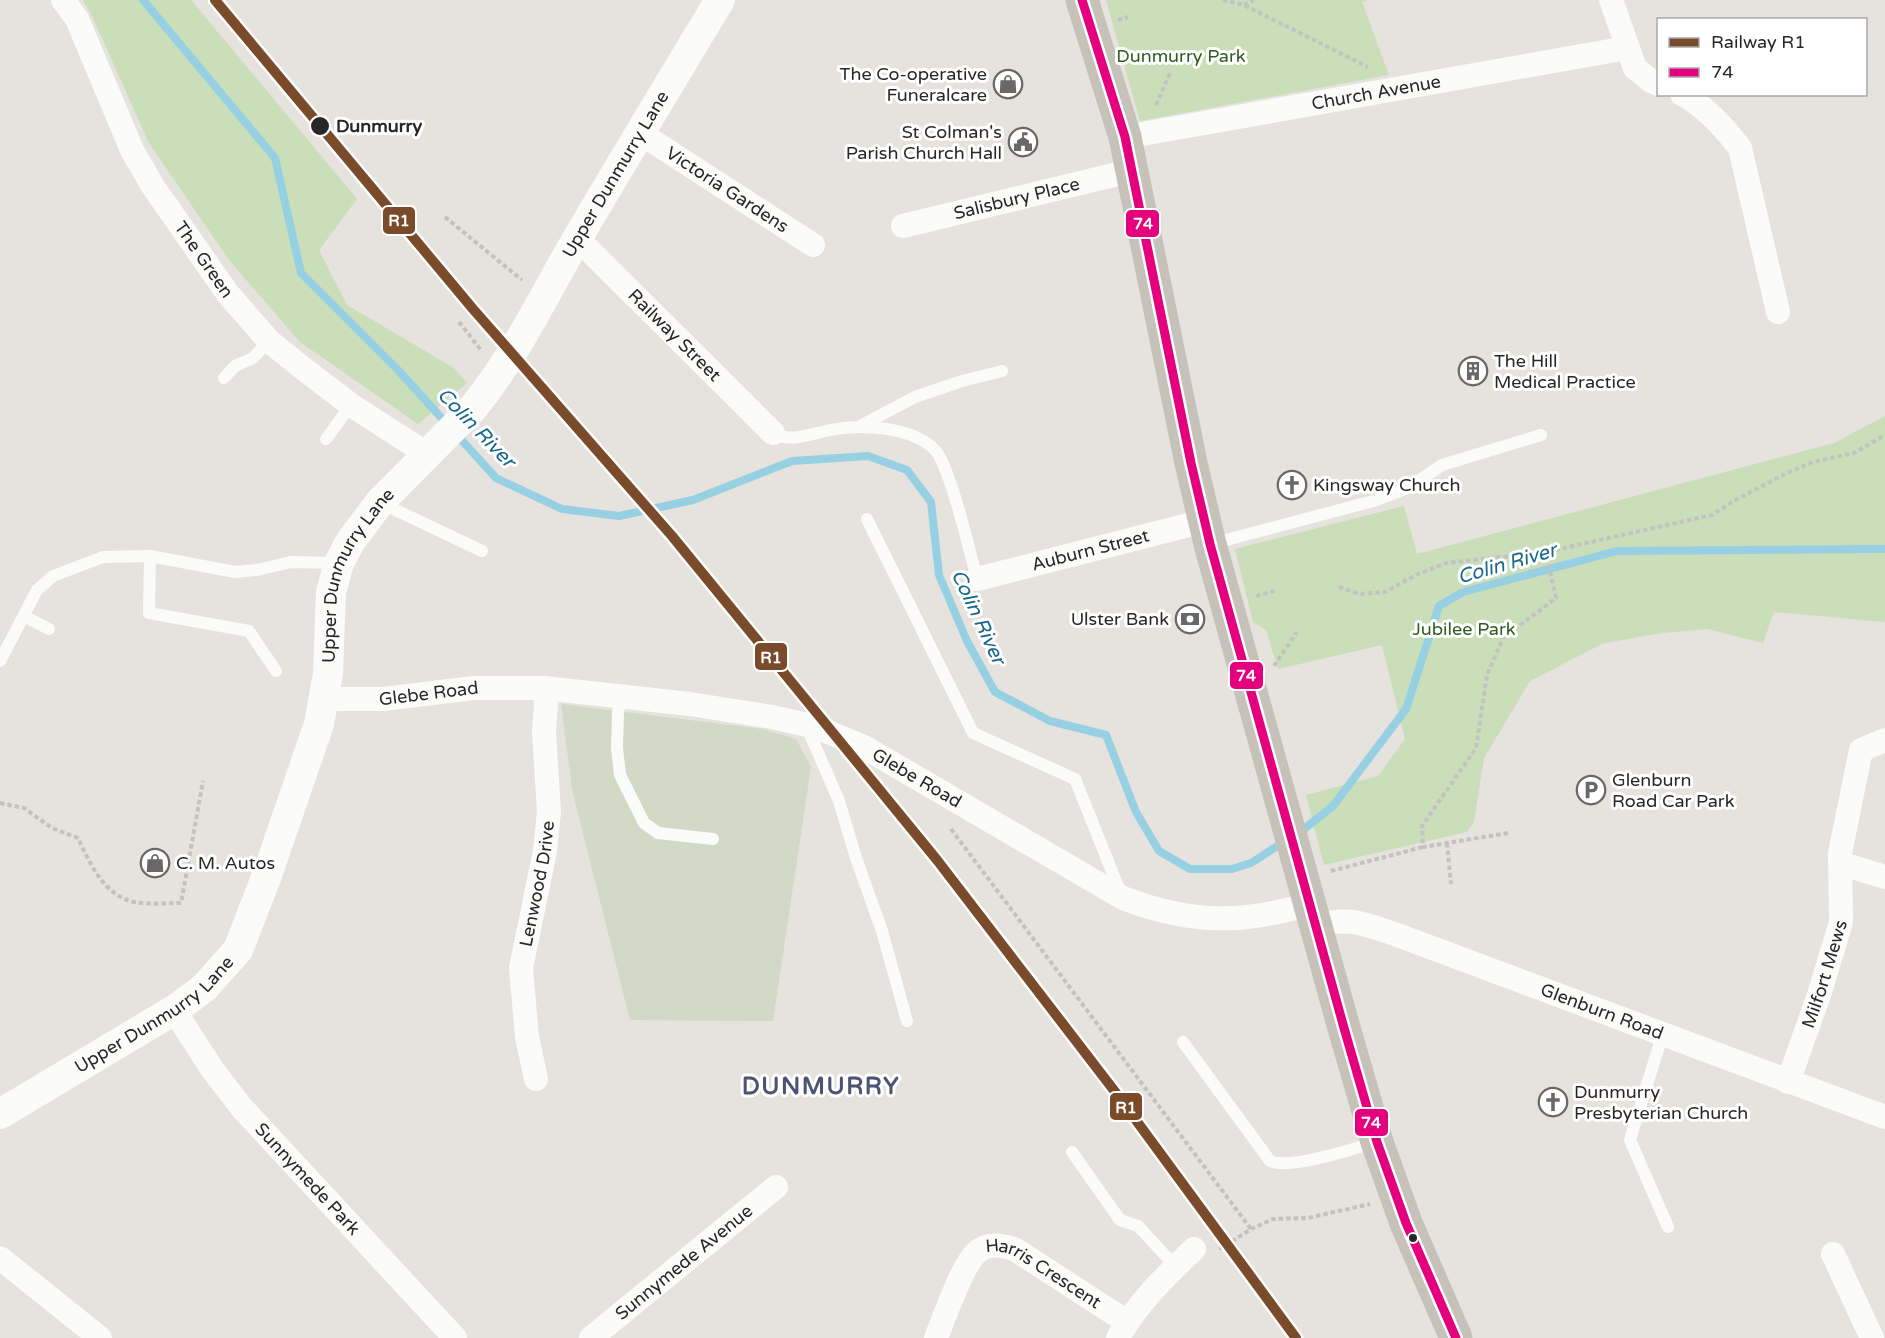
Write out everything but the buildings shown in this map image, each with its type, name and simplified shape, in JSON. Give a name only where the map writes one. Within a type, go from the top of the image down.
[{"type":"main road","points":[[1082,0],[1125,137],[1130,171],[1207,533],[1306,892],[1377,1142],[1396,1196],[1456,1338]]},
{"type":"street","name":"The Green","points":[[63,0],[77,19],[132,150],[152,185],[228,294],[269,341],[351,405],[431,450]]},
{"type":"street","points":[[1611,0],[1635,68],[1657,83]]},
{"type":"street","name":"Upper Dunmurry Lane","points":[[0,1114],[174,1010],[204,988],[238,950],[267,875],[319,723],[328,674],[331,592],[339,563],[350,542],[380,502],[486,392],[545,296],[717,1]]},
{"type":"street","name":"Church Avenue","points":[[1125,137],[1627,48]]},
{"type":"street","points":[[1685,96],[1723,125],[1740,148],[1778,312]]},
{"type":"street","name":"Victoria Gardens","points":[[640,133],[813,245]]},
{"type":"street","name":"Salisbury Place","points":[[903,226],[1130,171]]},
{"type":"street","name":"Railway Street","points":[[576,242],[588,249],[773,432]]},
{"type":"street","name":"Auburn Street","points":[[977,579],[1207,533]]},
{"type":"street","name":"Glebe Road","points":[[324,699],[383,699],[474,688],[544,688],[622,695],[772,717],[832,733],[864,747],[1123,898],[1144,906],[1182,916],[1211,920],[1265,915],[1306,892]]},
{"type":"street","name":"Lenwood Drive","points":[[536,1079],[527,1037],[521,968],[545,851],[549,811],[544,688]]},
{"type":"street","name":"Milfort Mews","points":[[1788,1082],[1820,995],[1841,922],[1840,853],[1861,750],[1885,740]]},
{"type":"street","points":[[1840,863],[1885,877]]},
{"type":"street","name":"Glenburn Road","points":[[1306,892],[1336,921],[1355,921],[1664,1033],[1885,1117]]},
{"type":"street","name":"Sunnymede Park","points":[[174,1010],[212,1069],[242,1108],[455,1338]]},
{"type":"street","name":"Sunnymede Avenue","points":[[591,1338],[776,1187]]},
{"type":"street","name":"Harris Crescent","points":[[936,1338],[968,1264],[976,1252],[986,1247],[1001,1245],[1016,1250],[1123,1330]]},
{"type":"street","points":[[1123,1330],[1152,1291],[1194,1249]]},
{"type":"street","points":[[1833,1254],[1872,1338]]},
{"type":"street","points":[[0,1258],[100,1338]]},
{"type":"lane","points":[[224,378],[235,366],[253,358],[269,341]]},
{"type":"lane","points":[[856,428],[915,397],[1002,370]]},
{"type":"lane","points":[[326,439],[351,405]]},
{"type":"lane","points":[[773,432],[781,437],[793,438],[837,429],[881,428],[909,434],[935,450],[945,467],[977,579]]},
{"type":"lane","points":[[1207,533],[1377,501],[1408,488],[1442,465],[1541,435]]},
{"type":"lane","points":[[380,502],[482,551]]},
{"type":"lane","points":[[867,519],[973,733],[1075,779],[1123,898]]},
{"type":"lane","points":[[0,661],[37,590],[53,576],[103,556],[150,556],[235,572],[257,570],[291,562],[339,563]]},
{"type":"lane","points":[[150,556],[149,613],[249,631],[276,671]]},
{"type":"lane","points":[[24,616],[49,629]]},
{"type":"lane","points":[[622,695],[618,712],[617,748],[620,775],[644,823],[658,833],[713,839]]},
{"type":"lane","points":[[806,725],[839,801],[882,931],[907,1021]]},
{"type":"lane","points":[[1664,1033],[1630,1140],[1668,1227]]},
{"type":"lane","points":[[1184,1042],[1270,1161],[1278,1165],[1319,1158],[1377,1142]]},
{"type":"lane","points":[[1072,1152],[1120,1220],[1138,1226],[1176,1267]]},
{"type":"path","points":[[1222,0],[1244,5],[1353,61],[1389,75],[1401,87]]},
{"type":"path","points":[[1244,5],[1254,0]]},
{"type":"path","points":[[445,217],[525,283],[545,296]]},
{"type":"path","points":[[1339,587],[1359,594],[1385,592],[1416,574],[1446,563],[1546,552],[1712,515],[1787,473],[1813,462],[1854,453],[1885,435]]},
{"type":"path","points":[[1424,847],[1422,826],[1476,748],[1487,675],[1503,638],[1556,598],[1546,552]]},
{"type":"path","points":[[0,803],[24,808],[52,828],[78,838],[96,875],[120,897],[135,902],[181,903],[203,781]]},
{"type":"path","points":[[945,820],[1251,1229]]},
{"type":"path","points":[[1306,892],[1424,847],[1508,833]]},
{"type":"path","points":[[1447,843],[1451,884]]},
{"type":"path","points":[[1194,1249],[1222,1248],[1251,1229],[1273,1219],[1328,1215],[1396,1196]]},
{"type":"green space","points":[[83,0],[191,0],[357,199],[319,250],[347,305],[454,368],[467,383],[418,424],[300,342],[229,260],[149,143]]},
{"type":"green space","name":"Dunmurry Park","points":[[1106,0],[1368,0],[1362,2],[1389,75],[1140,121]]},
{"type":"green space","name":"Jubilee Park","points":[[1885,416],[1885,622],[1774,612],[1763,643],[1707,629],[1663,633],[1604,643],[1530,681],[1484,758],[1474,822],[1467,832],[1324,865],[1306,795],[1378,776],[1405,739],[1382,645],[1278,669],[1266,630],[1253,622],[1235,549],[1404,506],[1417,554],[1834,443]]},
{"type":"green space","points":[[561,704],[762,729],[796,739],[811,767],[773,1021],[630,1020],[572,789]]},
{"type":"waterway","name":"Colin River","points":[[143,0],[275,158],[301,273],[398,370],[496,478],[562,509],[619,516],[693,500],[792,461],[868,456],[907,470],[931,502],[939,575],[967,641],[995,692],[1050,721],[1106,735],[1136,812],[1159,851],[1190,869],[1232,869],[1251,863],[1285,841]]},
{"type":"waterway","name":"Colin River","points":[[1299,833],[1333,806],[1406,709],[1439,606],[1463,592],[1617,551],[1885,549]]},
{"type":"rail line","name":"R1","points":[[215,0],[473,309],[672,536],[937,860],[1116,1093],[1296,1338]]},
{"type":"transit line","name":"74","points":[[1082,0],[1125,137],[1191,463],[1210,544],[1344,1028],[1377,1142],[1406,1223],[1456,1338]]},
{"type":"place","name":"The Co-operative Funeralcare","points":[[1008,84]]},
{"type":"place","name":"Dunmurry","points":[[320,126]]},
{"type":"place","name":"St Colman's Parish Church Hall","points":[[1023,142]]},
{"type":"place","name":"The Hill Medical Practice","points":[[1473,371]]},
{"type":"place","name":"Kingsway Church","points":[[1292,485]]},
{"type":"place","name":"Ulster Bank","points":[[1190,619]]},
{"type":"place","name":"Glenburn Road Car Park","points":[[1591,790]]},
{"type":"place","name":"C. M. Autos","points":[[155,863]]},
{"type":"place","name":"Dunmurry Presbyterian Church","points":[[1553,1102]]},
{"type":"district","name":"DUNMURRY","points":[[821,1086]]}]
